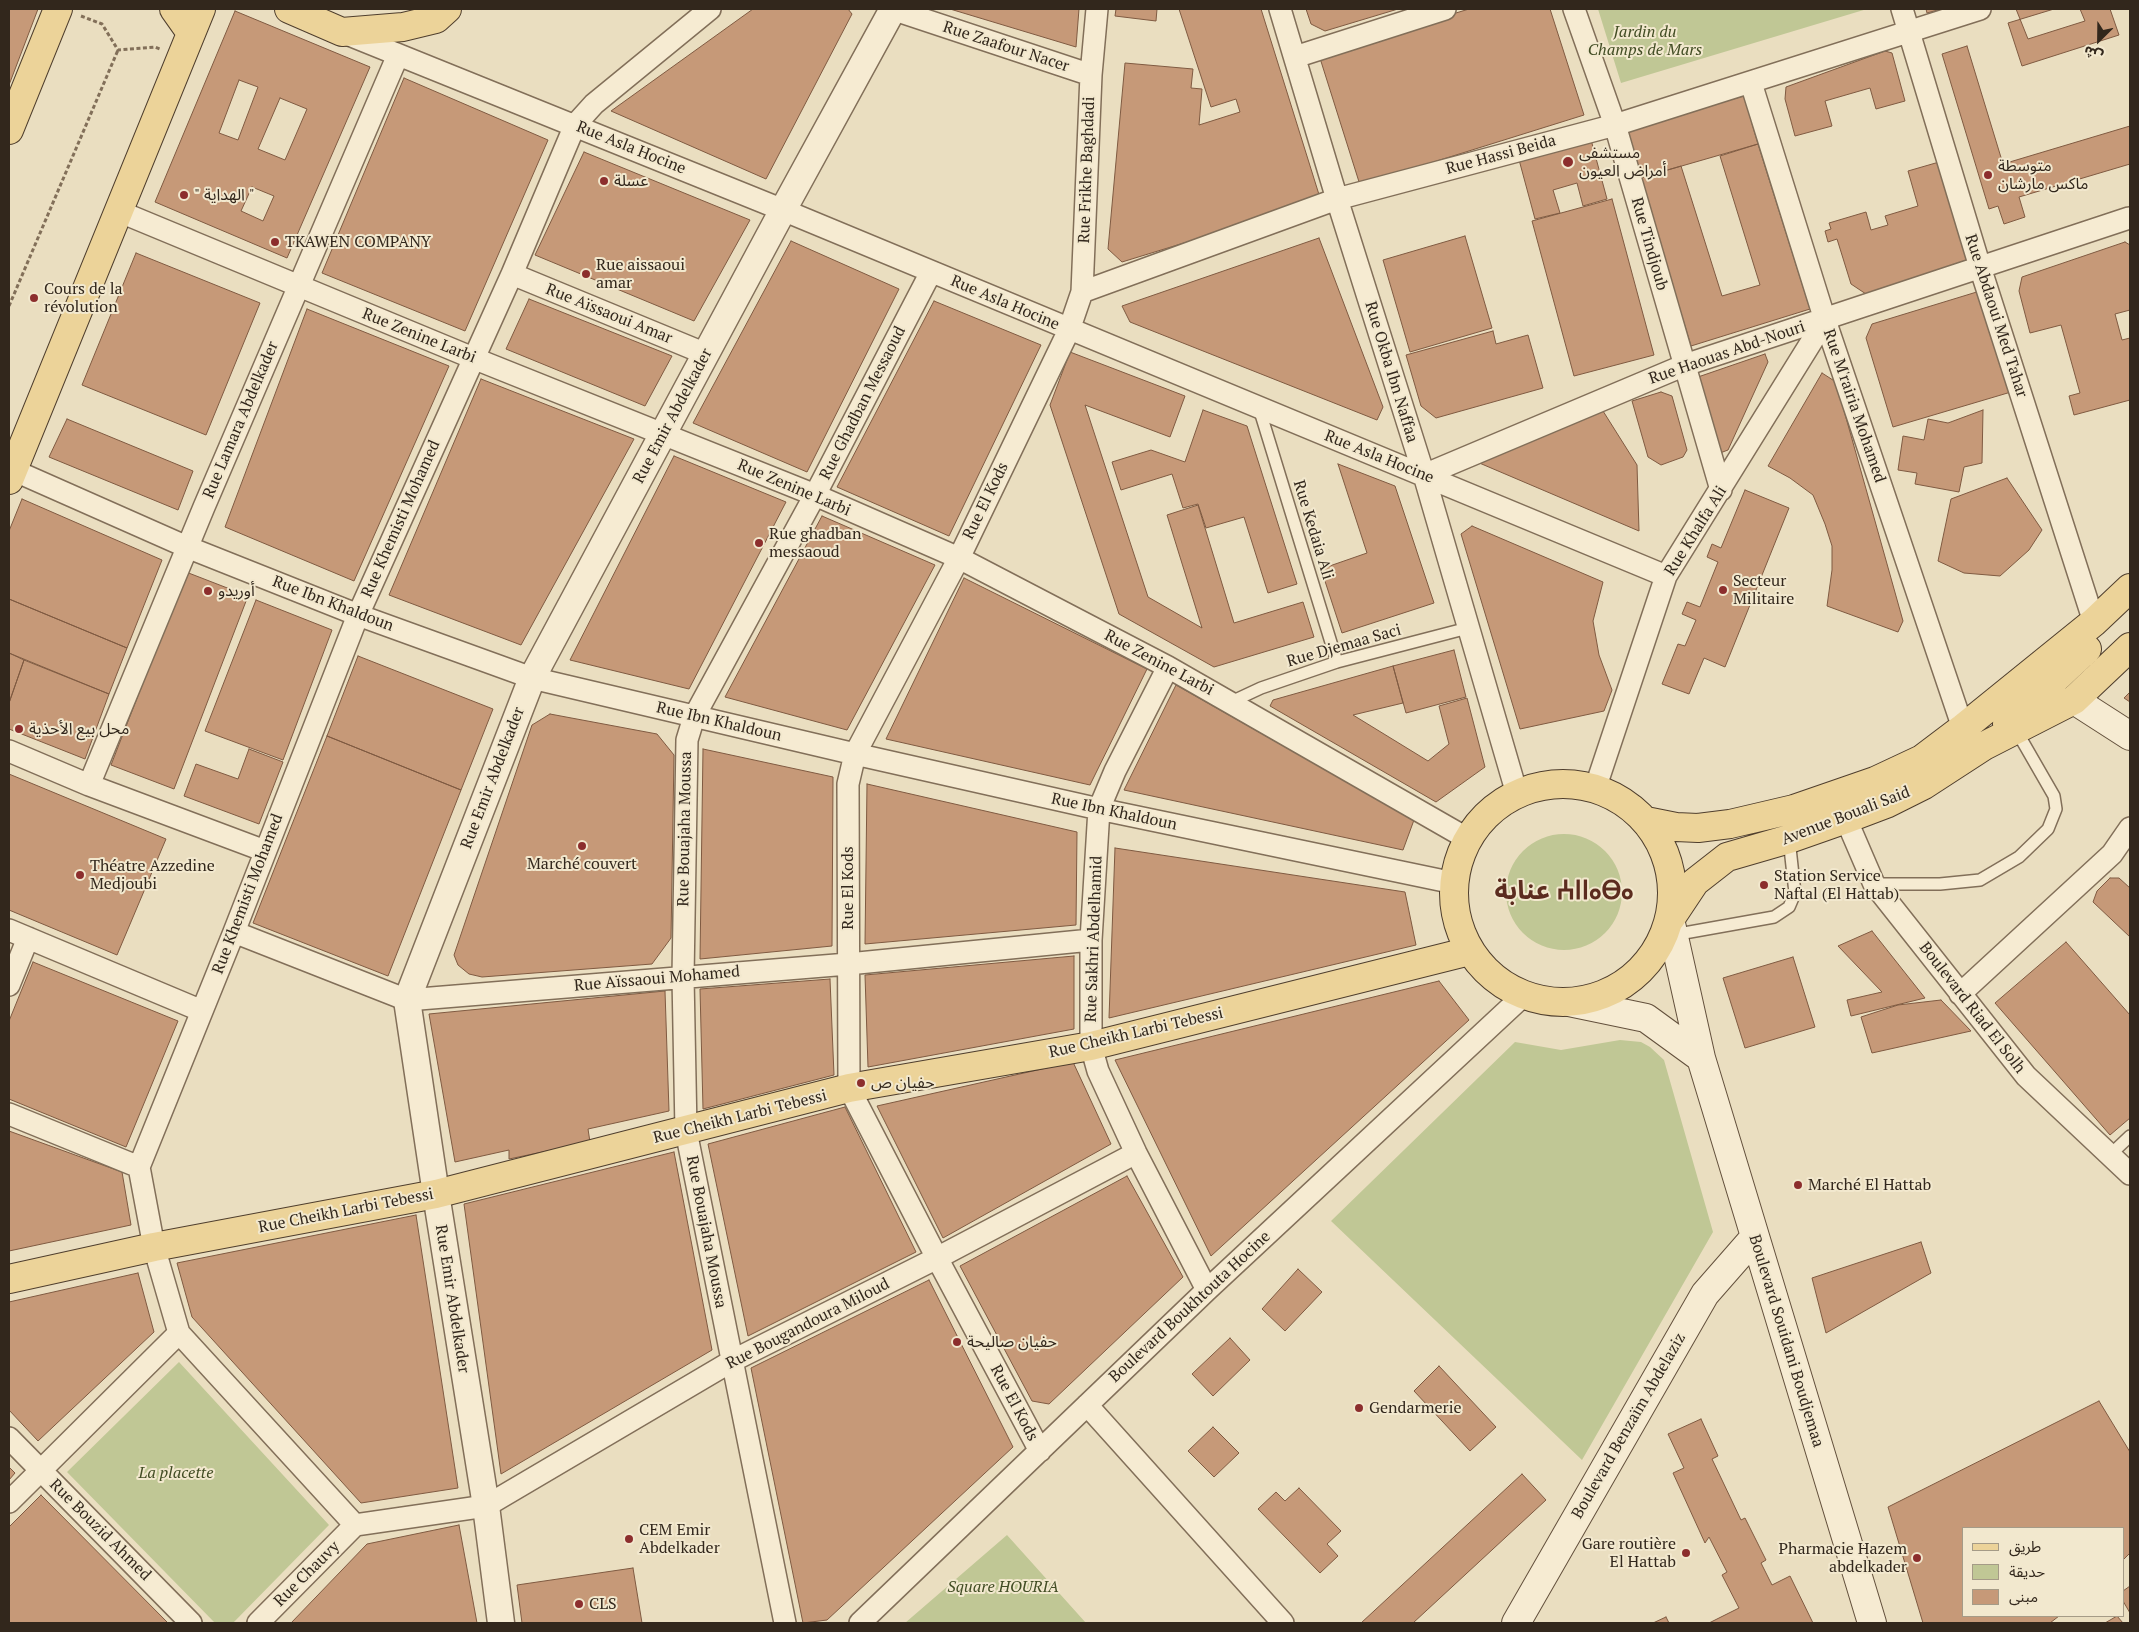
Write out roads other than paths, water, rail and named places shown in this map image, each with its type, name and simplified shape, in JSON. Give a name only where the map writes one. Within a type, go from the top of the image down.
[{"type":"main road","points":[[174,9],[191,34]]},
{"type":"main road","points":[[11,475],[201,9]]},
{"type":"main road","name":"Rue Asla Hocine","points":[[289,9],[342,32],[403,27],[441,14],[467,9]]},
{"type":"main road","points":[[9,130],[68,12]]},
{"type":"main road","name":"Avenue Bouali Said","points":[[1984,746],[2094,632],[2130,588]]},
{"type":"main road","name":"Avenue Bouali Said","points":[[1646,821],[1676,827],[1698,828],[1730,824],[1794,809],[1876,781],[1922,758],[2130,606]]},
{"type":"main road","name":"Avenue Bouali Said","points":[[1671,927],[1695,882],[1727,857],[1789,839],[1846,819],[1886,804],[1924,785],[1984,746],[2074,700],[2130,647]]},
{"type":"main road","points":[[2074,700],[2130,736]]},
{"type":"main road","points":[[1569,1002],[1603,995],[1633,978],[1656,951],[1671,927],[1672,885],[1664,851],[1646,821],[1623,801],[1595,789],[1569,784],[1542,786],[1516,794],[1488,812],[1468,839],[1458,861],[1454,884],[1454,907],[1460,930],[1470,951],[1485,970],[1503,984],[1524,995],[1546,1001],[1569,1002],[1646,1018],[1700,1058]]},
{"type":"main road","name":"Boulevard Souidani Boudjemaa","points":[[1671,927],[1700,1058],[1872,1623]]},
{"type":"main road","name":"Rue Cheikh Larbi Tebessi","points":[[9,1279],[154,1247],[436,1194],[849,1088],[1091,1046],[1470,951]]},
{"type":"main road","name":"Boulevard Benzaïm Abdelaziz","points":[[1516,1623],[1705,1294],[1754,1238]]},
{"type":"street","name":"Rue Khemisti Mohamed","points":[[138,1167],[234,932],[264,851],[358,615],[512,274],[575,125],[594,104],[710,9]]},
{"type":"street","name":"Rue Zaafour Nacer","points":[[893,9],[1091,75]]},
{"type":"street","name":"Rue Emir Abdelkader","points":[[502,1623],[486,1506],[407,1000],[532,678],[893,9]]},
{"type":"street","name":"Rue Frikhe Baghdadi","points":[[1069,330],[1082,292],[1091,75],[1098,9]]},
{"type":"street","name":"Rue Okba Ibn Naffaa","points":[[1280,9],[1337,199],[1424,475],[1516,794]]},
{"type":"street","points":[[1295,57],[1445,9]]},
{"type":"street","name":"Rue Tindjoub","points":[[1574,9],[1614,125],[1721,490]]},
{"type":"street","name":"Rue Abdaoui Med Tahar","points":[[1902,9],[2094,632]]},
{"type":"street","name":"Rue Hassi Beida","points":[[1082,292],[1337,199],[1614,125],[1980,9]]},
{"type":"street","name":"Rue Asla Hocine","points":[[342,32],[783,210],[1666,576]]},
{"type":"street","name":"Rue Lamara Abdelkader","points":[[89,786],[187,547],[398,55]]},
{"type":"street","name":"Rue M'rairia Mohamed","points":[[1751,82],[1825,320],[1963,728]]},
{"type":"street","name":"Rue Zenine Larbi","points":[[118,211],[473,358],[815,495],[959,558],[1168,667],[1468,839]]},
{"type":"street","name":"Rue Haouas Abd-Nouri","points":[[1424,475],[1685,365],[2128,218]]},
{"type":"street","name":"Rue Ghadban Messaoud","points":[[694,717],[815,495],[931,272]]},
{"type":"street","name":"Rue Aïssaoui Amar","points":[[512,274],[706,354]]},
{"type":"street","name":"Rue Khalfa Ali","points":[[1595,789],[1666,576],[1825,320]]},
{"type":"street","name":"Rue El Kods","points":[[1040,1451],[849,1088],[848,784],[855,754],[959,558],[1069,330]]},
{"type":"street","name":"Rue Ibn Khaldoun","points":[[11,475],[358,615],[532,678],[1099,810],[1454,884]]},
{"type":"street","name":"Rue Sakhri Abdelhamid","points":[[1168,667],[1115,771],[1099,810],[1091,940],[1091,1046],[1098,1071],[1136,1152],[1207,1290]]},
{"type":"street","name":"Rue Bouajaha Moussa","points":[[694,717],[687,740],[683,977],[686,1131],[785,1623]]},
{"type":"street","points":[[9,751],[89,786],[264,851]]},
{"type":"street","name":"Boulevard Riad El Solh","points":[[1846,819],[1874,884],[1960,994],[2026,1076],[2130,1174]]},
{"type":"street","points":[[1960,994],[2112,854],[2130,828]]},
{"type":"street","name":"Rue Aïssaoui Mohamed","points":[[234,932],[407,1000],[848,964],[1091,940]]},
{"type":"street","points":[[9,986],[18,934],[202,1011]]},
{"type":"street","name":"Boulevard Boukhtouta Hocine","points":[[860,1623],[1207,1290],[1524,995]]},
{"type":"street","points":[[9,1114],[138,1167],[154,1247],[179,1333],[355,1525],[486,1506]]},
{"type":"street","name":"Rue Bougandoura Miloud","points":[[486,1506],[732,1361],[937,1258],[1136,1152]]},
{"type":"street","points":[[9,1502],[179,1333]]},
{"type":"street","points":[[1087,1405],[1283,1623]]},
{"type":"street","name":"Rue Bouzid Ahmed","points":[[9,1438],[191,1623]]},
{"type":"street","name":"Rue Chauvy","points":[[258,1623],[355,1525]]},
{"type":"lane","name":"Rue Kedaia Ali","points":[[1259,408],[1337,662]]},
{"type":"lane","name":"Rue Djemaa Saci","points":[[1231,702],[1261,688],[1337,662],[1468,628]]},
{"type":"lane","points":[[1874,884],[1940,884],[1980,880],[2019,858],[2048,830],[2056,809],[2054,796],[2016,730]]},
{"type":"lane","points":[[1671,927],[1774,918],[1789,907],[1795,893],[1789,839]]},
{"type":"lane","points":[[2110,1155],[2130,1136]]},
{"type":"place","name":"مستشفى أمراض العيون","points":[[1568,162]]},
{"type":"place","name":"متوسطة ماكس مارشان","points":[[1988,175]]},
{"type":"place","name":"عسلة","points":[[604,181]]},
{"type":"place","name":"\" الهداية \"","points":[[184,195]]},
{"type":"place","name":"TKAWEN COMPANY","points":[[275,242]]},
{"type":"place","name":"Rue aissaoui amar","points":[[586,274]]},
{"type":"place","name":"Cours de la révolution","points":[[34,298]]},
{"type":"place","name":"Rue ghadban messaoud","points":[[759,543]]},
{"type":"place","name":"Secteur Militaire","points":[[1723,590]]},
{"type":"place","name":"أوريدو","points":[[208,591]]},
{"type":"place","name":"محل بيع الأحذية","points":[[19,729]]},
{"type":"place","name":"Marché couvert","points":[[582,846]]},
{"type":"place","name":"Théatre Azzedine Medjoubi","points":[[80,875]]},
{"type":"place","name":"Station Service Naftal (El Hattab)","points":[[1764,885]]},
{"type":"place","name":"حفيان ص","points":[[861,1083]]},
{"type":"place","name":"Marché El Hattab","points":[[1798,1185]]},
{"type":"place","name":"حفيان صاليحة","points":[[957,1342]]},
{"type":"place","name":"Gendarmerie","points":[[1359,1408]]},
{"type":"place","name":"CEM Emir Abdelkader","points":[[629,1539]]},
{"type":"place","name":"Gare routière El Hattab","points":[[1686,1553]]},
{"type":"place","name":"Pharmacie Hazem abdelkader","points":[[1917,1558]]},
{"type":"place","name":"CLS","points":[[579,1604]]},
{"type":"district","name":"عنابة ⵄⵏⵏⴰⴱⴰ","points":[[1564,892]]},
{"type":"park label","name":"Jardin du Champs de Mars","points":[[1645,41]]},
{"type":"park label","name":"La placette","points":[[176,1473]]},
{"type":"park label","name":"Square HOURIA","points":[[1003,1587]]}]
